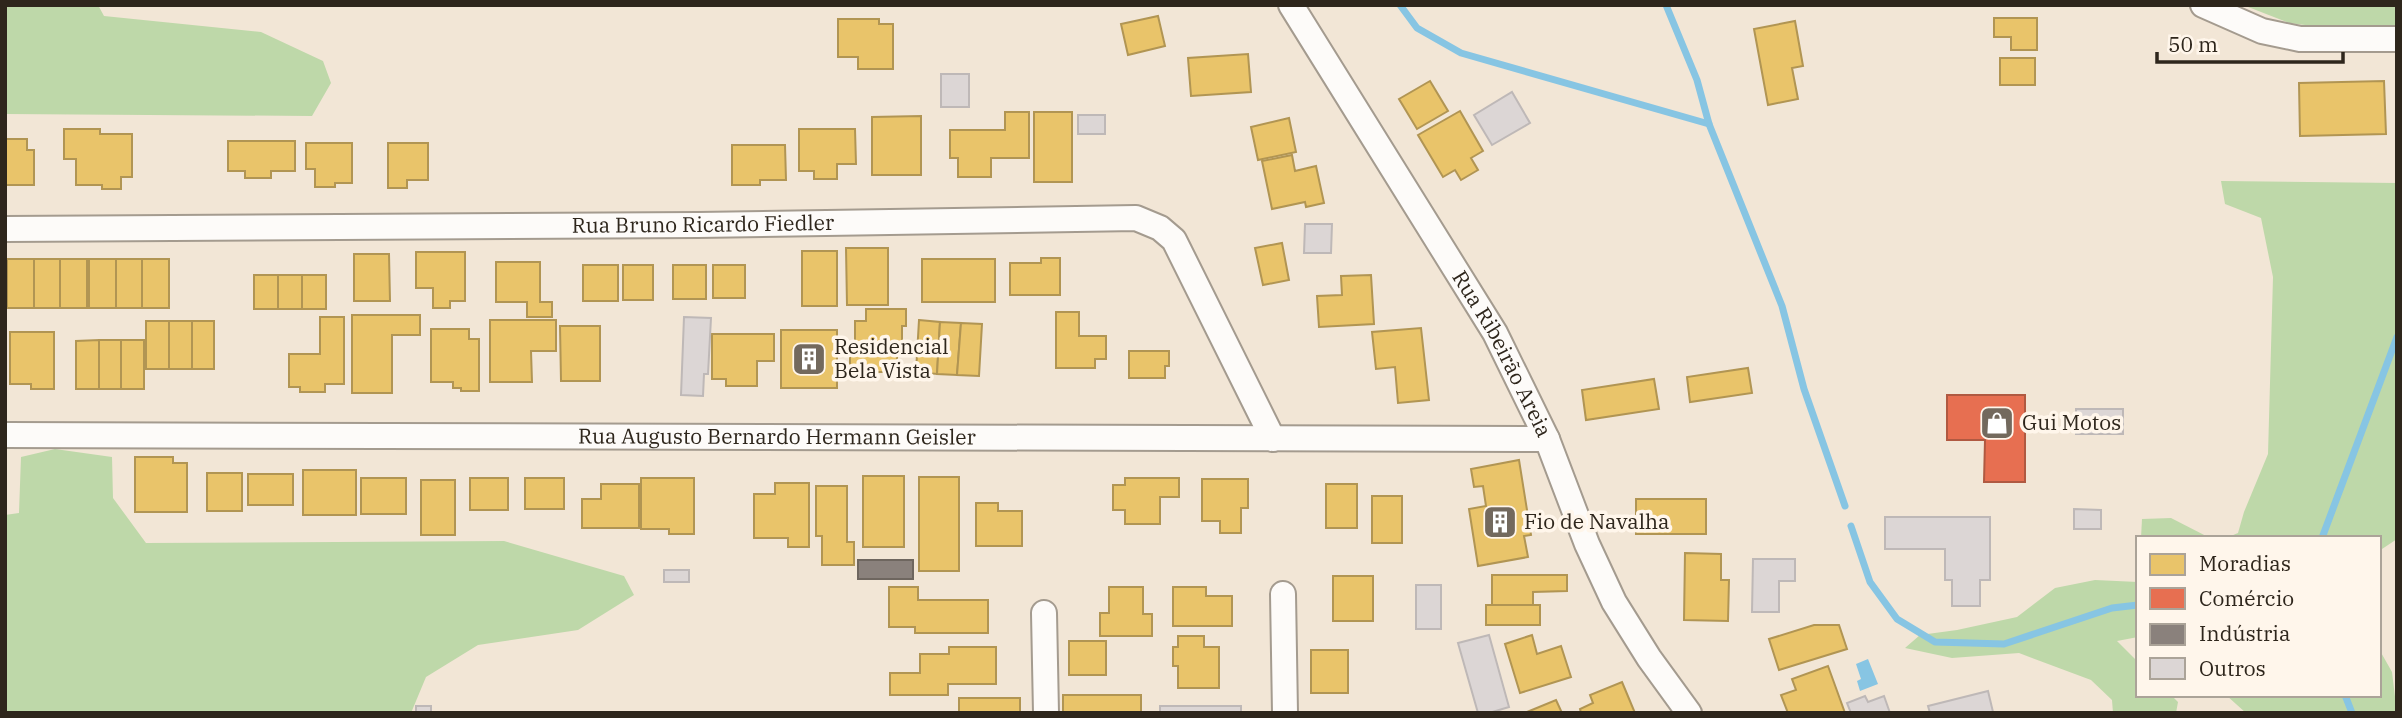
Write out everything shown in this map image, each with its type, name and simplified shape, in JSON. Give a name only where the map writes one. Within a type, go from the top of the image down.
[{"type":"street","name":"Rua Ribeirão Areia","points":[[1291,5],[1494,333],[1547,439],[1587,544],[1614,602],[1649,659],[1689,713]]},
{"type":"street","points":[[2203,5],[2262,31],[2300,39],[2397,39]]},
{"type":"street","name":"Rua Bruno Ricardo Fiedler","points":[[5,229],[698,225],[1136,218],[1160,228],[1174,240],[1273,439]]},
{"type":"street","name":"Rua Augusto Bernardo Hermann Geisler","points":[[5,435],[1547,439]]},
{"type":"street","points":[[1283,594],[1285,713]]},
{"type":"street","points":[[1044,613],[1046,713]]},
{"type":"green space","points":[[5,5],[98,5],[104,16],[261,32],[323,61],[331,83],[312,116],[5,114]]},
{"type":"green space","points":[[2243,5],[2397,5],[2397,27],[2345,30],[2289,23]]},
{"type":"green space","points":[[2221,181],[2397,183],[2397,539],[2381,550],[2381,536],[2231,536],[2238,533],[2268,454],[2273,277],[2261,218],[2225,204]]},
{"type":"green space","points":[[55,449],[112,457],[113,498],[146,543],[504,541],[624,576],[634,595],[578,630],[478,645],[426,677],[411,713],[5,713],[5,515],[19,513],[21,457]]},
{"type":"green space","points":[[2171,518],[2206,536],[2141,536],[2142,519]]},
{"type":"green space","points":[[2095,580],[2136,582],[2136,637],[2117,641],[2136,660],[2136,697],[2173,697],[2178,702],[2176,713],[2113,713],[2112,700],[2091,680],[2019,653],[1952,658],[1905,648],[1920,635],[2017,617],[2055,588]]},
{"type":"green space","points":[[2381,653],[2392,672],[2397,713],[2246,713],[2228,697],[2381,697]]},
{"type":"water","points":[[1868,659],[1878,684],[1860,691],[1857,681],[1861,679],[1856,664]]},
{"type":"building: Moradias","points":[[1158,16],[1165,46],[1128,55],[1121,24]]},
{"type":"building: Moradias","points":[[1994,18],[2037,18],[2037,50],[2011,50],[2011,37],[1994,37]]},
{"type":"building: Moradias","points":[[838,19],[879,19],[879,24],[893,24],[893,69],[858,69],[858,57],[838,57]]},
{"type":"building: Moradias","points":[[1795,21],[1803,66],[1792,68],[1798,99],[1768,105],[1754,29]]},
{"type":"building: Moradias","points":[[1248,54],[1251,92],[1191,96],[1188,58]]},
{"type":"building: Moradias","points":[[2000,58],[2035,58],[2035,85],[2000,85]]},
{"type":"building: Moradias","points":[[1430,81],[1448,111],[1417,129],[1399,99]]},
{"type":"building: Moradias","points":[[2384,81],[2386,134],[2300,136],[2299,83]]},
{"type":"building: Moradias","points":[[1460,111],[1483,151],[1471,158],[1478,170],[1461,180],[1455,170],[1443,177],[1418,135]]},
{"type":"building: Moradias","points":[[1005,112],[1029,112],[1029,158],[991,158],[991,177],[958,177],[958,158],[950,158],[950,130],[1005,130]]},
{"type":"building: Moradias","points":[[1034,112],[1072,112],[1072,182],[1034,182]]},
{"type":"building: Moradias","points":[[921,116],[921,175],[872,175],[872,117]]},
{"type":"building: Moradias","points":[[1289,118],[1296,152],[1258,160],[1251,127]]},
{"type":"building: Moradias","points":[[64,129],[100,129],[100,134],[132,134],[132,177],[121,177],[121,189],[102,189],[102,185],[76,185],[76,159],[64,159]]},
{"type":"building: Moradias","points":[[799,129],[855,129],[856,164],[837,164],[837,179],[814,179],[814,171],[799,171]]},
{"type":"building: Moradias","points":[[5,139],[27,139],[27,150],[34,150],[34,185],[5,185]]},
{"type":"building: Moradias","points":[[228,141],[295,141],[295,171],[271,171],[271,178],[245,178],[245,171],[228,171]]},
{"type":"building: Moradias","points":[[306,143],[352,143],[352,183],[335,183],[335,187],[315,187],[315,169],[306,169]]},
{"type":"building: Moradias","points":[[388,143],[428,143],[428,180],[407,180],[407,188],[388,188]]},
{"type":"building: Moradias","points":[[732,145],[785,145],[786,180],[760,180],[760,185],[732,185]]},
{"type":"building: Moradias","points":[[1292,155],[1295,171],[1316,166],[1324,203],[1306,207],[1305,202],[1272,209],[1262,161]]},
{"type":"building: Moradias","points":[[1282,243],[1289,280],[1263,285],[1255,248]]},
{"type":"building: Moradias","points":[[846,248],[888,248],[888,305],[847,305]]},
{"type":"building: Moradias","points":[[802,251],[837,251],[837,306],[802,306]]},
{"type":"building: Moradias","points":[[416,252],[465,252],[465,301],[450,301],[450,308],[433,308],[433,288],[416,288]]},
{"type":"building: Moradias","points":[[354,254],[389,254],[390,301],[354,301]]},
{"type":"building: Moradias","points":[[1041,258],[1060,258],[1060,295],[1010,295],[1010,263],[1041,263]]},
{"type":"building: Moradias","points":[[7,259],[34,259],[34,308],[7,308]]},
{"type":"building: Moradias","points":[[34,259],[60,259],[60,308],[34,308]]},
{"type":"building: Moradias","points":[[60,259],[87,259],[87,308],[60,308]]},
{"type":"building: Moradias","points":[[89,259],[116,259],[116,308],[89,308]]},
{"type":"building: Moradias","points":[[116,259],[142,259],[142,308],[116,308]]},
{"type":"building: Moradias","points":[[142,259],[169,259],[169,308],[142,308]]},
{"type":"building: Moradias","points":[[922,259],[995,259],[995,302],[922,302]]},
{"type":"building: Moradias","points":[[496,262],[540,262],[540,302],[552,302],[552,317],[527,317],[527,302],[496,302]]},
{"type":"building: Moradias","points":[[583,265],[618,265],[618,301],[583,301]]},
{"type":"building: Moradias","points":[[623,265],[653,265],[653,300],[623,300]]},
{"type":"building: Moradias","points":[[673,265],[706,265],[706,299],[673,299]]},
{"type":"building: Moradias","points":[[713,265],[745,265],[745,298],[713,298]]},
{"type":"building: Moradias","points":[[254,275],[278,275],[278,309],[254,309]]},
{"type":"building: Moradias","points":[[278,275],[302,275],[302,309],[278,309]]},
{"type":"building: Moradias","points":[[302,275],[326,275],[326,309],[302,309]]},
{"type":"building: Moradias","points":[[1371,275],[1374,324],[1319,327],[1317,296],[1342,295],[1341,276]]},
{"type":"building: Moradias","points":[[866,309],[906,309],[906,326],[902,326],[902,346],[897,346],[897,372],[850,372],[850,344],[855,344],[855,321],[866,321]]},
{"type":"building: Moradias","points":[[1056,312],[1079,312],[1079,336],[1106,336],[1106,359],[1095,359],[1095,368],[1056,368]]},
{"type":"building: Moradias","points":[[352,315],[420,315],[420,335],[392,335],[392,393],[352,393]]},
{"type":"building: Moradias","points":[[320,317],[344,317],[344,384],[325,384],[325,392],[300,392],[300,387],[289,387],[289,354],[320,354]]},
{"type":"building: Moradias","points":[[490,320],[556,320],[556,351],[531,351],[532,382],[490,382]]},
{"type":"building: Moradias","points":[[919,320],[940,322],[937,374],[916,372]]},
{"type":"building: Moradias","points":[[146,321],[169,321],[169,369],[146,369]]},
{"type":"building: Moradias","points":[[169,321],[192,321],[192,369],[169,369]]},
{"type":"building: Moradias","points":[[192,321],[214,321],[214,369],[192,369]]},
{"type":"building: Moradias","points":[[940,322],[961,323],[957,375],[937,374]]},
{"type":"building: Moradias","points":[[961,323],[982,324],[979,376],[957,375]]},
{"type":"building: Moradias","points":[[560,326],[600,326],[600,381],[561,381]]},
{"type":"building: Moradias","points":[[1421,328],[1429,400],[1398,403],[1395,367],[1376,369],[1372,332]]},
{"type":"building: Moradias","points":[[431,329],[469,329],[469,339],[479,339],[479,391],[461,391],[461,388],[453,388],[453,382],[431,382]]},
{"type":"building: Moradias","name":"Residencial Bela Vista","points":[[781,330],[837,330],[837,388],[781,388]]},
{"type":"building: Moradias","points":[[10,332],[54,332],[54,389],[31,389],[31,384],[10,384]]},
{"type":"building: Moradias","points":[[712,334],[774,334],[774,361],[757,361],[757,386],[726,386],[726,379],[712,379]]},
{"type":"building: Moradias","points":[[99,340],[99,389],[76,389],[76,341]]},
{"type":"building: Moradias","points":[[99,340],[121,340],[121,389],[99,389]]},
{"type":"building: Moradias","points":[[121,340],[144,340],[144,389],[121,389]]},
{"type":"building: Moradias","points":[[1129,351],[1169,351],[1169,366],[1165,366],[1165,378],[1129,378]]},
{"type":"building: Moradias","points":[[1748,368],[1752,393],[1690,402],[1687,377]]},
{"type":"building: Moradias","points":[[1654,379],[1659,409],[1586,420],[1582,390]]},
{"type":"building: Moradias","points":[[135,457],[173,457],[173,463],[187,463],[187,512],[135,512]]},
{"type":"building: Moradias","name":"Fio de Navalha","points":[[1519,460],[1531,535],[1524,536],[1528,557],[1478,566],[1469,509],[1486,506],[1483,486],[1474,487],[1471,469]]},
{"type":"building: Moradias","points":[[303,470],[356,470],[356,515],[303,515]]},
{"type":"building: Moradias","points":[[207,473],[242,473],[242,511],[207,511]]},
{"type":"building: Moradias","points":[[248,474],[293,474],[293,505],[248,505]]},
{"type":"building: Moradias","points":[[863,476],[904,476],[904,547],[863,547]]},
{"type":"building: Moradias","points":[[919,477],[959,477],[959,571],[919,571]]},
{"type":"building: Moradias","points":[[361,478],[406,478],[406,514],[361,514]]},
{"type":"building: Moradias","points":[[470,478],[508,478],[508,510],[470,510]]},
{"type":"building: Moradias","points":[[525,478],[564,478],[564,509],[525,509]]},
{"type":"building: Moradias","points":[[641,478],[694,478],[694,534],[669,534],[669,529],[641,529]]},
{"type":"building: Moradias","points":[[1125,478],[1179,478],[1179,497],[1160,497],[1160,524],[1125,524],[1125,510],[1113,510],[1113,485],[1125,485]]},
{"type":"building: Moradias","points":[[1202,479],[1248,479],[1248,508],[1241,508],[1241,533],[1220,533],[1220,521],[1202,521]]},
{"type":"building: Moradias","points":[[421,480],[455,480],[455,535],[421,535]]},
{"type":"building: Moradias","points":[[775,483],[809,483],[809,547],[788,547],[788,538],[754,538],[754,494],[775,494]]},
{"type":"building: Moradias","points":[[601,484],[639,484],[639,528],[582,528],[582,499],[601,499]]},
{"type":"building: Moradias","points":[[1326,484],[1357,484],[1357,528],[1326,528]]},
{"type":"building: Moradias","points":[[816,486],[847,486],[847,542],[854,542],[854,565],[822,565],[822,536],[816,536]]},
{"type":"building: Moradias","points":[[1372,496],[1402,496],[1402,543],[1372,543]]},
{"type":"building: Moradias","points":[[1636,499],[1706,499],[1706,534],[1636,534]]},
{"type":"building: Moradias","points":[[976,503],[998,503],[998,511],[1022,511],[1022,546],[976,546]]},
{"type":"building: Moradias","points":[[1685,553],[1721,554],[1721,580],[1729,580],[1728,621],[1684,620]]},
{"type":"building: Moradias","points":[[1492,575],[1567,575],[1567,591],[1533,592],[1533,605],[1492,605]]},
{"type":"building: Moradias","points":[[1333,576],[1373,576],[1373,621],[1333,621]]},
{"type":"building: Moradias","points":[[889,587],[918,587],[918,600],[988,600],[988,633],[915,633],[915,627],[889,627]]},
{"type":"building: Moradias","points":[[1109,587],[1143,587],[1143,614],[1152,614],[1152,636],[1100,636],[1100,613],[1109,613]]},
{"type":"building: Moradias","points":[[1173,587],[1206,587],[1206,596],[1232,596],[1232,626],[1173,626]]},
{"type":"building: Moradias","points":[[1486,605],[1540,605],[1540,625],[1486,625]]},
{"type":"building: Moradias","points":[[1814,625],[1839,625],[1847,649],[1779,670],[1769,639]]},
{"type":"building: Moradias","points":[[1532,635],[1537,654],[1561,646],[1571,677],[1520,693],[1505,644]]},
{"type":"building: Moradias","points":[[1178,636],[1204,636],[1204,647],[1219,647],[1219,688],[1178,688],[1178,666],[1173,666],[1173,647],[1178,647]]},
{"type":"building: Moradias","points":[[1069,641],[1106,641],[1106,675],[1069,675]]},
{"type":"building: Moradias","points":[[949,647],[996,647],[996,684],[948,684],[948,695],[890,695],[890,673],[920,673],[920,654],[949,654]]},
{"type":"building: Moradias","points":[[1311,650],[1348,650],[1348,693],[1311,693]]},
{"type":"building: Moradias","points":[[1828,666],[1845,713],[1788,713],[1781,695],[1796,690],[1792,679]]},
{"type":"building: Moradias","points":[[1622,682],[1635,713],[1581,713],[1580,709],[1593,703],[1590,695]]},
{"type":"building: Moradias","points":[[1063,695],[1141,695],[1141,713],[1063,713]]},
{"type":"building: Moradias","points":[[959,698],[1020,698],[1020,713],[959,713]]},
{"type":"building: Moradias","points":[[1556,700],[1562,713],[1527,712]]},
{"type":"building: Comércio","points":[[1947,395],[2025,395],[2025,482],[1984,482],[1985,440],[1947,440]]},
{"type":"building: Indústria","points":[[858,560],[913,560],[913,579],[858,579]]},
{"type":"building: Outros","points":[[941,74],[969,74],[969,107],[941,107]]},
{"type":"building: Outros","points":[[1512,92],[1530,123],[1492,145],[1474,115]]},
{"type":"building: Outros","points":[[1078,115],[1105,115],[1105,134],[1078,134]]},
{"type":"building: Outros","points":[[1305,224],[1332,224],[1331,253],[1304,253]]},
{"type":"building: Outros","points":[[684,317],[711,318],[708,374],[704,374],[703,396],[681,395]]},
{"type":"building: Outros","points":[[2076,409],[2123,409],[2123,434],[2076,434]]},
{"type":"building: Outros","points":[[2074,509],[2101,510],[2101,529],[2074,529]]},
{"type":"building: Outros","points":[[1885,517],[1990,517],[1990,580],[1980,580],[1980,606],[1952,606],[1952,580],[1945,580],[1945,549],[1885,549]]},
{"type":"building: Outros","points":[[1753,559],[1795,559],[1795,581],[1779,581],[1779,612],[1752,612]]},
{"type":"building: Outros","points":[[664,570],[689,570],[689,582],[664,582]]},
{"type":"building: Outros","points":[[1416,585],[1441,585],[1441,629],[1416,629]]},
{"type":"building: Outros","points":[[1489,635],[1509,707],[1478,713],[1458,643]]},
{"type":"building: Outros","points":[[1988,691],[1993,712],[1930,713],[1928,706]]},
{"type":"building: Outros","points":[[1865,696],[1868,702],[1884,696],[1890,713],[1851,713],[1847,703]]},
{"type":"building: Outros","points":[[416,706],[431,706],[431,713],[416,713]]},
{"type":"building: Outros","points":[[1160,706],[1241,706],[1241,713],[1160,713]]},
{"type":"waterway","points":[[1400,5],[1417,28],[1461,53],[1709,124]]},
{"type":"waterway","points":[[1666,5],[1697,80],[1709,124],[1782,306],[1804,389],[1845,506]]},
{"type":"waterway","points":[[2323,536],[2397,337]]},
{"type":"waterway","points":[[1851,526],[1870,582],[1897,619],[1935,642],[2004,644],[2112,608],[2136,605]]},
{"type":"waterway","points":[[2346,697],[2352,713]]},
{"type":"place","name":"Residencial Bela Vista","points":[[809,359]]},
{"type":"place","name":"Gui Motos","points":[[1997,423]]},
{"type":"place","name":"Fio de Navalha","points":[[1500,522]]}]
